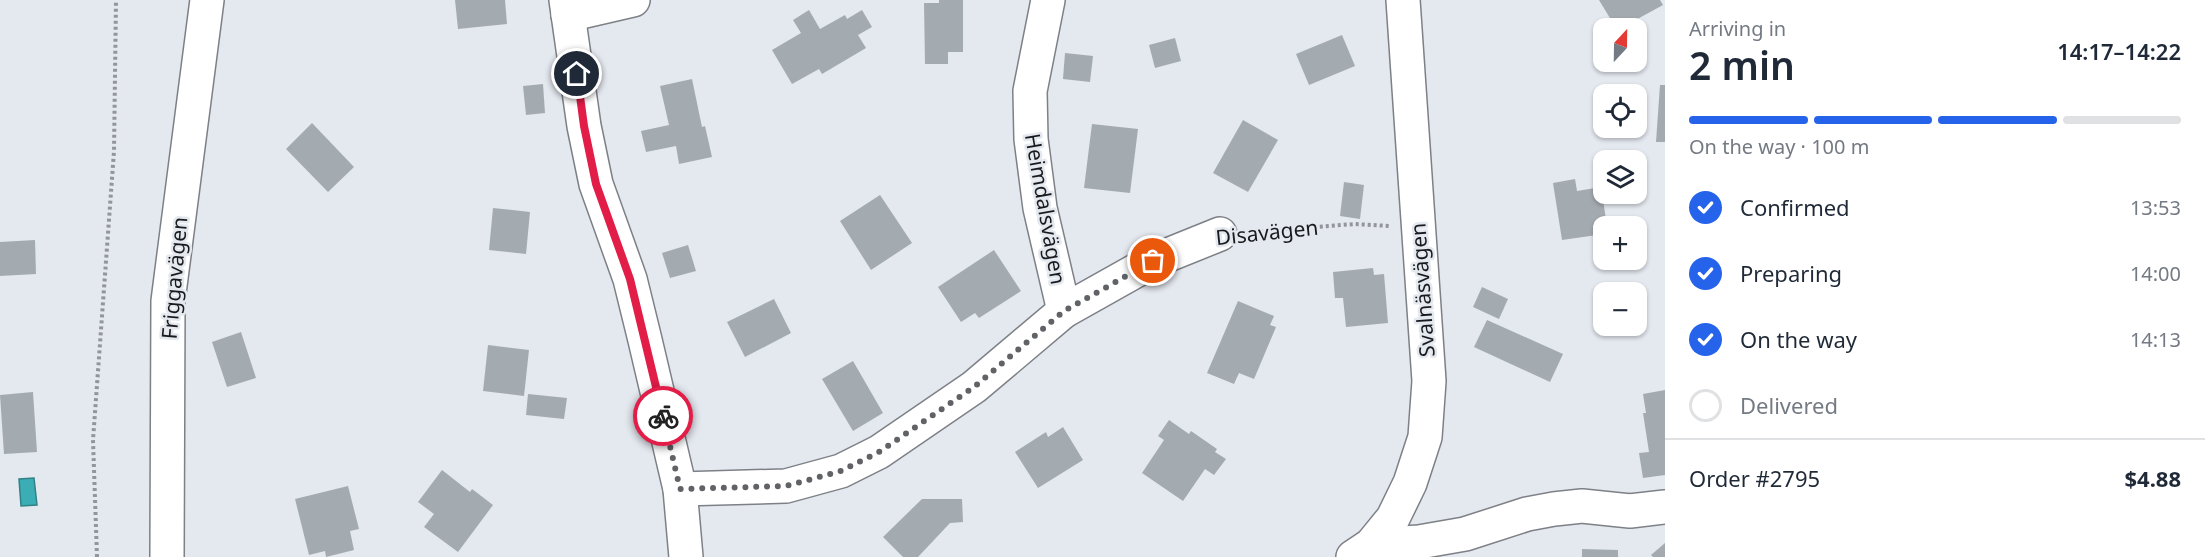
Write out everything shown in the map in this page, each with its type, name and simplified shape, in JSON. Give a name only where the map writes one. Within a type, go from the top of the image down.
[{"type":"street","name":"Friggavägen","points":[[167,557],[168,301],[207,0]]},
{"type":"street","points":[[633,0],[567,7],[584,126],[596,184],[630,279],[680,489],[686,557]]},
{"type":"street","name":"Heimdalsvägen","points":[[1048,0],[1030,91],[1031,139],[1041,208],[1064,311]]},
{"type":"street","name":"Svalnäsvägen","points":[[1362,551],[1393,518],[1410,483],[1425,437],[1429,381],[1403,0]]},
{"type":"street","name":"Disavägen","points":[[680,489],[786,486],[841,471],[879,452],[974,387],[1064,311],[1153,261],[1220,234]]},
{"type":"street","points":[[1362,551],[1464,534],[1527,514],[1554,509],[1582,507],[1630,511],[1665,507]]},
{"type":"path","points":[[97,557],[93,440],[114,151],[116,0]]},
{"type":"path","name":"Disavägen","points":[[1220,234],[1355,224],[1420,230]]},
{"type":"water","points":[[34,478],[37,505],[21,506],[19,479]]},
{"type":"building","points":[[455,0],[505,0],[507,24],[458,29]]},
{"type":"building","points":[[939,0],[963,0],[963,52],[948,52],[948,64],[925,64],[924,3],[939,3]]},
{"type":"building","points":[[1599,0],[1660,0],[1663,5],[1639,18],[1610,18]]},
{"type":"building","points":[[809,10],[820,29],[845,15],[847,19],[862,10],[872,27],[858,35],[866,48],[822,74],[819,69],[792,84],[772,50],[801,33],[793,20]]},
{"type":"building","points":[[1342,35],[1355,66],[1309,85],[1296,54]]},
{"type":"building","points":[[1175,38],[1181,61],[1155,68],[1149,45]]},
{"type":"building","points":[[1065,53],[1093,56],[1090,82],[1063,79]]},
{"type":"building","points":[[692,79],[702,127],[705,126],[712,157],[679,164],[676,146],[646,152],[641,131],[669,125],[660,86]]},
{"type":"building","points":[[543,84],[545,113],[526,115],[523,86]]},
{"type":"building","points":[[1660,85],[1665,85],[1665,142],[1656,142]]},
{"type":"building","points":[[1243,120],[1278,140],[1248,192],[1213,173]]},
{"type":"building","points":[[312,123],[354,167],[328,192],[286,149]]},
{"type":"building","points":[[1092,124],[1138,129],[1130,193],[1084,188]]},
{"type":"building","points":[[1575,179],[1577,191],[1593,188],[1593,204],[1604,204],[1605,216],[1593,216],[1593,236],[1562,240],[1553,183]]},
{"type":"building","points":[[1344,182],[1364,185],[1360,219],[1340,216]]},
{"type":"building","points":[[880,195],[912,243],[871,270],[840,221]]},
{"type":"building","points":[[493,208],[530,212],[526,254],[489,250]]},
{"type":"building","points":[[35,240],[36,274],[0,276],[0,242]]},
{"type":"building","points":[[688,245],[696,271],[670,278],[662,253]]},
{"type":"building","points":[[994,250],[1021,291],[979,318],[975,313],[961,322],[938,287]]},
{"type":"building","points":[[1373,268],[1374,275],[1384,274],[1388,323],[1346,327],[1343,298],[1335,298],[1333,272]]},
{"type":"building","points":[[1482,287],[1508,299],[1499,319],[1473,307]]},
{"type":"building","points":[[774,299],[791,333],[745,357],[727,322]]},
{"type":"building","points":[[1238,301],[1274,316],[1270,325],[1276,327],[1254,379],[1239,373],[1234,384],[1207,373]]},
{"type":"building","points":[[1487,320],[1563,354],[1550,382],[1474,347]]},
{"type":"building","points":[[241,332],[256,378],[227,387],[212,342]]},
{"type":"building","points":[[488,345],[529,350],[524,396],[483,391]]},
{"type":"building","points":[[853,361],[883,413],[853,431],[822,379]]},
{"type":"building","points":[[1665,390],[1665,475],[1643,478],[1639,453],[1649,452],[1643,413],[1646,413],[1643,394]]},
{"type":"building","points":[[33,392],[37,452],[4,454],[0,395]]},
{"type":"building","points":[[528,394],[567,398],[564,419],[526,415]]},
{"type":"building","points":[[1169,420],[1189,434],[1191,431],[1217,449],[1215,452],[1226,459],[1214,475],[1205,469],[1183,501],[1142,473],[1164,440],[1158,436]]},
{"type":"building","points":[[1063,427],[1083,460],[1038,488],[1015,452],[1046,432],[1048,437]]},
{"type":"building","points":[[442,470],[470,492],[472,489],[493,505],[458,552],[424,527],[434,514],[418,502]]},
{"type":"building","points":[[348,486],[359,529],[350,531],[354,550],[326,557],[325,551],[309,555],[295,499]]},
{"type":"building","points":[[922,499],[962,499],[963,522],[950,523],[918,557],[903,557],[883,537]]},
{"type":"building","points":[[1665,543],[1665,557],[1651,555]]},
{"type":"building","points":[[1582,549],[1618,550],[1618,557],[1582,557]]},
{"type":"way so far","points":[[663,416],[680,489],[786,486],[841,471],[879,452],[974,387],[1064,311],[1153,261]]},
{"type":"route","points":[[577,74],[584,126],[596,184],[630,279],[663,416]]}]
